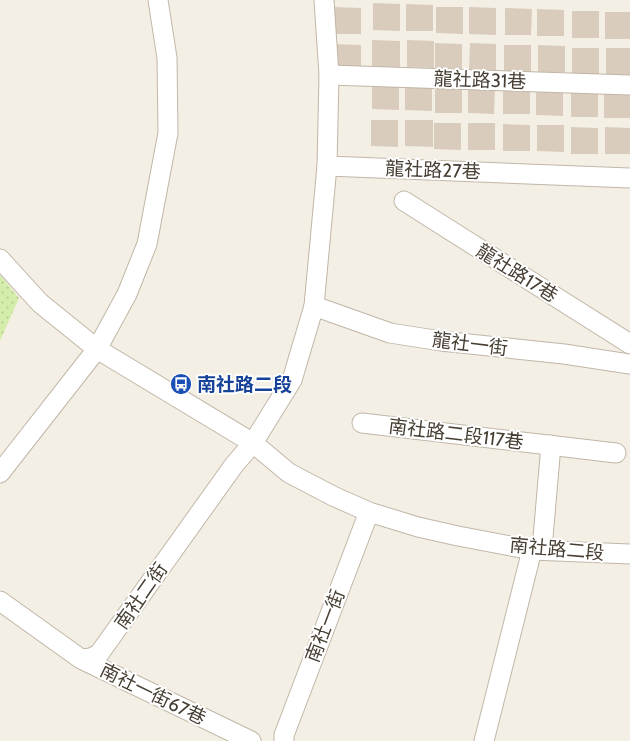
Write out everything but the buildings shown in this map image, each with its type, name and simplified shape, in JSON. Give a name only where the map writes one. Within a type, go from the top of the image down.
[{"type":"street","points":[[0,473],[97,349],[127,294],[147,244],[168,133],[167,58],[158,0]]},
{"type":"street","points":[[324,0],[330,76],[327,166]]},
{"type":"street","name":"龍社路31巷","points":[[330,76],[630,85]]},
{"type":"street","name":"龍社路27巷","points":[[327,166],[630,178]]},
{"type":"street","name":"南社二街","points":[[81,660],[99,654],[234,466],[253,443],[292,380],[314,306],[327,166]]},
{"type":"street","name":"龍社路17巷","points":[[404,202],[630,344]]},
{"type":"street","name":"南社路二段","points":[[0,259],[40,303],[97,349],[253,443],[289,473],[333,496],[369,512],[442,533],[537,549],[630,554]]},
{"type":"street","name":"龍社一街","points":[[314,306],[390,333],[630,364]]},
{"type":"street","name":"南社路二段117巷","points":[[362,423],[616,453]]},
{"type":"street","name":"南社路二段117巷","points":[[537,549],[551,445]]},
{"type":"street","name":"南社一街","points":[[284,741],[288,722],[369,512]]},
{"type":"street","points":[[484,741],[537,549]]},
{"type":"street","points":[[0,601],[81,660]]},
{"type":"street","name":"南社一街67巷","points":[[81,660],[251,741]]},
{"type":"green space","points":[[0,275],[19,298],[0,341]]},
{"type":"place","name":"南社路二段","points":[[181,384]]}]
